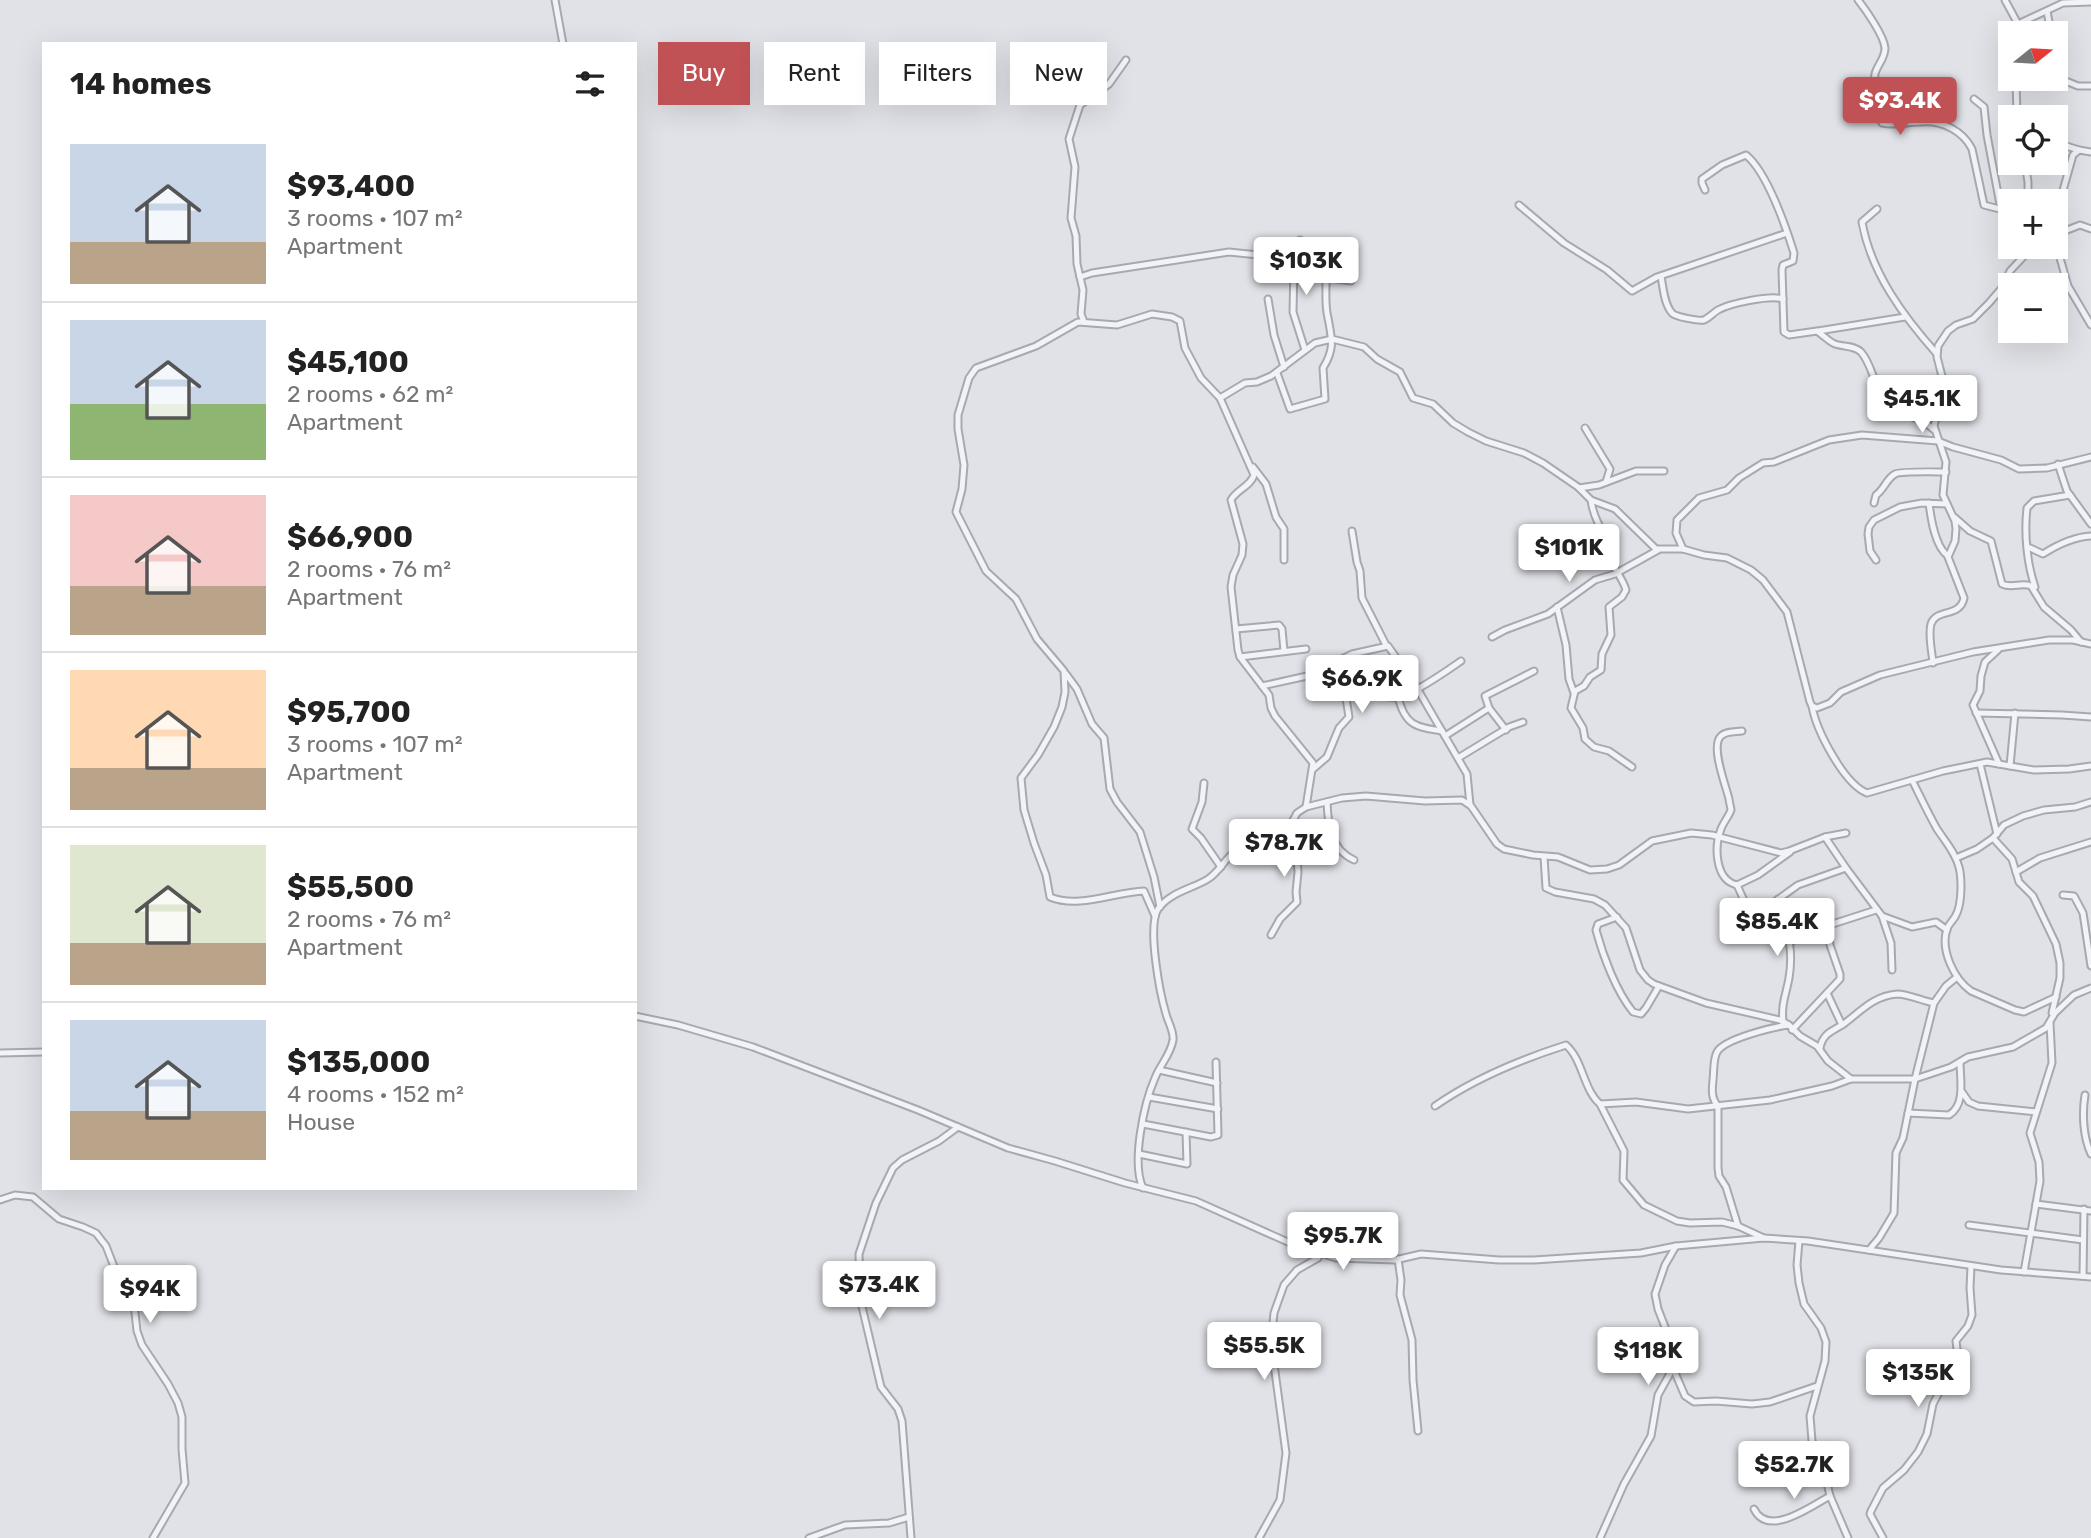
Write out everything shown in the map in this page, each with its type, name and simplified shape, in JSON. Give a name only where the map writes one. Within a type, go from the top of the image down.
[{"type":"street","points":[[555,0],[563,42]]},
{"type":"street","points":[[1858,0],[1885,46],[1884,56],[1875,75],[1882,123],[1926,121],[1958,132],[1972,149],[1983,205],[1998,209]]},
{"type":"street","points":[[2005,0],[2018,24],[2047,12],[2062,1],[2091,2]]},
{"type":"street","points":[[2047,12],[2049,21]]},
{"type":"street","points":[[1084,322],[1081,314],[1083,295],[1071,217],[1075,167],[1069,139],[1080,105],[1109,84],[1126,60]]},
{"type":"street","points":[[2068,82],[2091,86]]},
{"type":"street","points":[[1974,99],[1984,107],[1998,195]]},
{"type":"street","points":[[2068,147],[2091,152]]},
{"type":"street","points":[[2063,189],[2073,155],[2079,150]]},
{"type":"street","points":[[1705,190],[1702,179],[1722,165],[1746,156],[1762,176],[1794,255],[1793,261],[1782,268],[1785,333],[1789,335],[1905,317]]},
{"type":"street","points":[[1519,205],[1564,243],[1607,270],[1631,290],[1661,276],[1787,233]]},
{"type":"street","points":[[1877,209],[1863,219],[1862,226],[1876,266],[1905,317],[1937,354]]},
{"type":"street","points":[[2068,231],[2080,225],[2091,229]]},
{"type":"street","points":[[1080,276],[1229,252],[1268,256],[1292,249],[1299,243],[1328,260],[1327,316],[1332,339],[1329,359],[1322,368],[1324,399],[1290,410],[1276,373]]},
{"type":"street","points":[[1292,249],[1293,312],[1305,350]]},
{"type":"street","points":[[1948,556],[1956,534],[1943,492],[1946,461],[1934,425],[1944,381],[1937,354],[1939,343],[1956,325],[1975,317],[2001,289],[2010,271],[2021,259]]},
{"type":"street","points":[[2060,259],[2067,284],[2091,325]]},
{"type":"street","points":[[1661,276],[1668,307],[1678,317],[1704,320],[1719,310],[1741,302],[1775,296],[1783,299]]},
{"type":"street","points":[[1327,280],[1351,281]]},
{"type":"street","points":[[1268,299],[1284,367]]},
{"type":"street","points":[[1160,907],[1140,832],[1110,789],[1104,738],[1092,724],[1080,693],[1037,639],[1016,599],[986,571],[956,512],[964,470],[957,419],[969,378],[976,368],[1036,346],[1074,324],[1084,322],[1111,326],[1153,314],[1176,318],[1181,325],[1184,346],[1201,378],[1220,398],[1254,475],[1253,480],[1231,500],[1243,544],[1241,559],[1231,580],[1240,657],[1270,698],[1273,713],[1312,762],[1306,807]]},
{"type":"street","points":[[1817,331],[1834,344],[1860,351],[1879,392],[1888,404],[1923,421],[1935,431]]},
{"type":"street","points":[[1220,398],[1245,383],[1265,380],[1315,343],[1332,339],[1367,349],[1377,359],[1402,374],[1413,397],[1433,404],[1459,427],[1486,441],[1530,455],[1579,488],[1591,500],[1615,509],[1658,550]]},
{"type":"street","points":[[1585,428],[1610,469],[1606,482]]},
{"type":"street","points":[[1683,549],[1676,530],[1679,517],[1699,498],[1727,489],[1763,463],[1774,462],[1829,440],[1857,435],[1938,441],[2001,460],[2019,469],[2043,468],[2091,457]]},
{"type":"street","points":[[2059,464],[2064,485],[2091,524]]},
{"type":"street","points":[[1250,465],[1264,480],[1276,517],[1285,531],[1284,560]]},
{"type":"street","points":[[1579,488],[1599,485],[1636,471],[1664,471]]},
{"type":"street","points":[[1874,503],[1876,495],[1897,473],[1946,472]]},
{"type":"street","points":[[2036,594],[2028,547],[2026,520],[2029,506],[2034,501],[2070,495]]},
{"type":"street","points":[[1574,693],[1602,668],[1602,654],[1611,635],[1609,608],[1626,590],[1608,553],[1591,500]]},
{"type":"street","points":[[1929,503],[1938,541],[1944,554],[1948,556],[1964,600],[1958,609],[1933,620],[1933,663]]},
{"type":"street","points":[[1876,561],[1870,551],[1869,528],[1872,522],[1900,507],[1947,503]]},
{"type":"street","points":[[1952,515],[1970,531],[1991,541],[2003,586],[2028,584],[2034,588],[2048,611],[2081,642]]},
{"type":"street","points":[[1352,531],[1360,570],[1362,598],[1386,645],[1417,688],[1458,758],[1469,779],[1468,796],[1471,806],[1502,847],[1544,857],[1558,856],[1590,870],[1607,869],[1622,863],[1657,839],[1691,833],[1719,837],[1781,853],[1825,837],[1846,833]]},
{"type":"street","points":[[2028,547],[2042,554],[2071,540],[2091,537]]},
{"type":"street","points":[[1492,637],[1513,626],[1544,616],[1596,580],[1617,573],[1658,550],[1683,549],[1733,560],[1757,575],[1773,591],[1787,612],[1816,724],[1842,768],[1862,790],[1868,792],[1942,771],[1987,762],[2045,770],[2091,766]]},
{"type":"street","points":[[1557,607],[1566,645],[1569,679],[1574,693],[1571,711],[1583,728],[1586,739],[1594,747],[1611,752],[1632,767]]},
{"type":"street","points":[[1236,629],[1279,625],[1282,629],[1284,651]]},
{"type":"street","points":[[1812,706],[1817,708],[1830,703],[1841,692],[1880,675],[1973,652],[2049,640],[2091,644]]},
{"type":"street","points":[[1262,686],[1307,676],[1352,654],[1386,645]]},
{"type":"street","points":[[1999,764],[1973,705],[1980,691],[1985,662],[2001,648]]},
{"type":"street","points":[[1240,657],[1306,649]]},
{"type":"street","points":[[1313,769],[1327,757],[1339,728],[1349,717],[1346,698],[1349,692],[1356,690],[1376,696],[1398,697],[1443,674],[1461,661]]},
{"type":"street","points":[[1064,671],[1065,692],[1054,727],[1021,778],[1024,810],[1046,875],[1050,897],[1058,900],[1090,899],[1144,891],[1155,916]]},
{"type":"street","points":[[1506,730],[1489,708],[1486,695],[1534,671]]},
{"type":"street","points":[[1398,697],[1402,712],[1411,723],[1443,733],[1489,708]]},
{"type":"street","points":[[1976,713],[2091,717]]},
{"type":"street","points":[[2010,766],[2015,713]]},
{"type":"street","points":[[1458,758],[1523,722]]},
{"type":"street","points":[[1742,731],[1724,734],[1717,745],[1731,808],[1719,837],[1721,874],[1728,882],[1737,885],[1773,866],[1792,850]]},
{"type":"street","points":[[1980,764],[1995,836],[2012,859],[2020,883],[2034,896],[2056,944],[2060,972],[2050,1022],[2052,1063],[2030,1135],[2040,1165],[2040,1181],[2024,1272]]},
{"type":"street","points":[[1912,780],[1956,858],[1960,873],[1957,914],[1947,930],[1946,940],[1949,962],[1957,976],[1979,996],[2022,1012],[2028,1012],[2056,997]]},
{"type":"street","points":[[1204,783],[1202,802],[1192,829],[1221,867]]},
{"type":"street","points":[[1143,1188],[1139,1177],[1139,1154],[1143,1124],[1149,1097],[1174,1037],[1157,972],[1154,936],[1155,916],[1160,907],[1179,892],[1207,880],[1241,848],[1281,839],[1289,830],[1297,812],[1306,807],[1366,796],[1425,802],[1459,800],[1471,806]]},
{"type":"street","points":[[1327,802],[1332,837],[1345,855],[1354,860]]},
{"type":"street","points":[[1956,858],[1977,849],[1995,836],[2004,825],[2030,814],[2091,802]]},
{"type":"street","points":[[1271,935],[1280,919],[1297,902],[1294,819]]},
{"type":"street","points":[[1825,837],[1882,916],[1911,927],[1936,922],[1947,930]]},
{"type":"street","points":[[2015,872],[2039,858],[2091,842]]},
{"type":"street","points":[[1544,857],[1547,889],[1598,900],[1626,928],[1644,975],[1659,986],[1706,1003],[1767,1016],[1788,1026],[1820,1049],[1826,1059],[1851,1079]]},
{"type":"street","points":[[1737,885],[1747,907],[1754,915],[1798,885],[1846,869]]},
{"type":"street","points":[[2063,894],[2074,896],[2083,913],[2088,928],[2091,966]]},
{"type":"street","points":[[1778,899],[1776,908],[1783,919],[1791,950],[1789,978],[1782,1005],[1788,1026]]},
{"type":"street","points":[[1790,942],[1876,910]]},
{"type":"street","points":[[1882,916],[1892,946],[1892,970]]},
{"type":"street","points":[[1617,917],[1598,923],[1596,930],[1618,988],[1633,1012],[1641,1014],[1659,986]]},
{"type":"street","points":[[1738,1226],[1718,1168],[1718,1106],[1712,1091],[1718,1050],[1728,1042],[1753,1033],[1788,1026],[1840,979],[1830,945],[1828,926]]},
{"type":"street","points":[[1869,1250],[1894,1213],[1896,1153],[1902,1140],[1934,1003],[1946,985],[1957,976]]},
{"type":"street","points":[[1600,1104],[1636,1102],[1688,1109],[1779,1099],[1851,1079],[1915,1079],[1948,1069],[1968,1057],[2007,1049],[2046,1028],[2055,1013],[2074,995],[2091,988]]},
{"type":"street","points":[[1827,993],[1842,1025]]},
{"type":"street","points":[[1820,1049],[1825,1036],[1865,1005],[1899,994],[1934,1003]]},
{"type":"street","points":[[637,1016],[753,1047],[1008,1148],[1196,1201],[1290,1243],[1340,1259],[1398,1259],[1421,1254],[1534,1260],[1641,1253],[1676,1246],[1764,1238],[1869,1250],[1971,1266],[2091,1277]]},
{"type":"street","points":[[1435,1107],[1474,1081],[1566,1045],[1578,1061],[1594,1097],[1624,1151],[1623,1180],[1644,1205],[1680,1222],[1722,1222],[1764,1238]]},
{"type":"street","points":[[0,1054],[42,1052]]},
{"type":"street","points":[[1143,1124],[1211,1137],[1218,1135],[1216,1062]]},
{"type":"street","points":[[1908,1113],[1951,1114],[1958,1106],[1961,1090],[1960,1062]]},
{"type":"street","points":[[1159,1070],[1217,1083]]},
{"type":"street","points":[[1961,1090],[1973,1104],[2036,1112]]},
{"type":"street","points":[[2085,1095],[2086,1142],[2091,1154]]},
{"type":"street","points":[[1149,1097],[1218,1109]]},
{"type":"street","points":[[911,1538],[902,1420],[898,1409],[880,1387],[859,1296],[859,1256],[874,1207],[893,1168],[958,1127]]},
{"type":"street","points":[[1139,1154],[1187,1164],[1186,1132]]},
{"type":"street","points":[[0,1200],[15,1195],[33,1197],[59,1219],[96,1233],[106,1246],[118,1277],[133,1295],[137,1331],[142,1345],[168,1384],[183,1417],[181,1449],[185,1483],[153,1538]]},
{"type":"street","points":[[2036,1204],[2091,1211]]},
{"type":"street","points":[[2083,1276],[2084,1209]]},
{"type":"street","points":[[1969,1225],[2083,1240]]},
{"type":"street","points":[[1799,1241],[1797,1265],[1804,1304],[1821,1328],[1826,1342],[1825,1361],[1810,1416],[1811,1441],[1823,1465],[1830,1496],[1848,1538]]},
{"type":"street","points":[[1676,1246],[1665,1265],[1655,1294],[1672,1345],[1673,1368],[1685,1396],[1693,1402],[1752,1404],[1770,1402],[1817,1386]]},
{"type":"street","points":[[1259,1538],[1280,1500],[1286,1453],[1271,1342],[1274,1313],[1284,1285],[1297,1270],[1318,1258],[1320,1254]]},
{"type":"street","points":[[1398,1259],[1400,1295],[1412,1340],[1418,1431]]},
{"type":"street","points":[[1883,1538],[1870,1514],[1883,1488],[1914,1458],[1927,1434],[1933,1404],[1944,1383],[1959,1366],[1956,1341],[1968,1326],[1972,1315],[1971,1266]]},
{"type":"street","points":[[1600,1538],[1624,1484],[1651,1436],[1658,1395],[1673,1368]]},
{"type":"street","points":[[1754,1509],[1757,1517],[1773,1524],[1830,1496]]},
{"type":"street","points":[[809,1538],[845,1525],[889,1523],[909,1517]]}]
